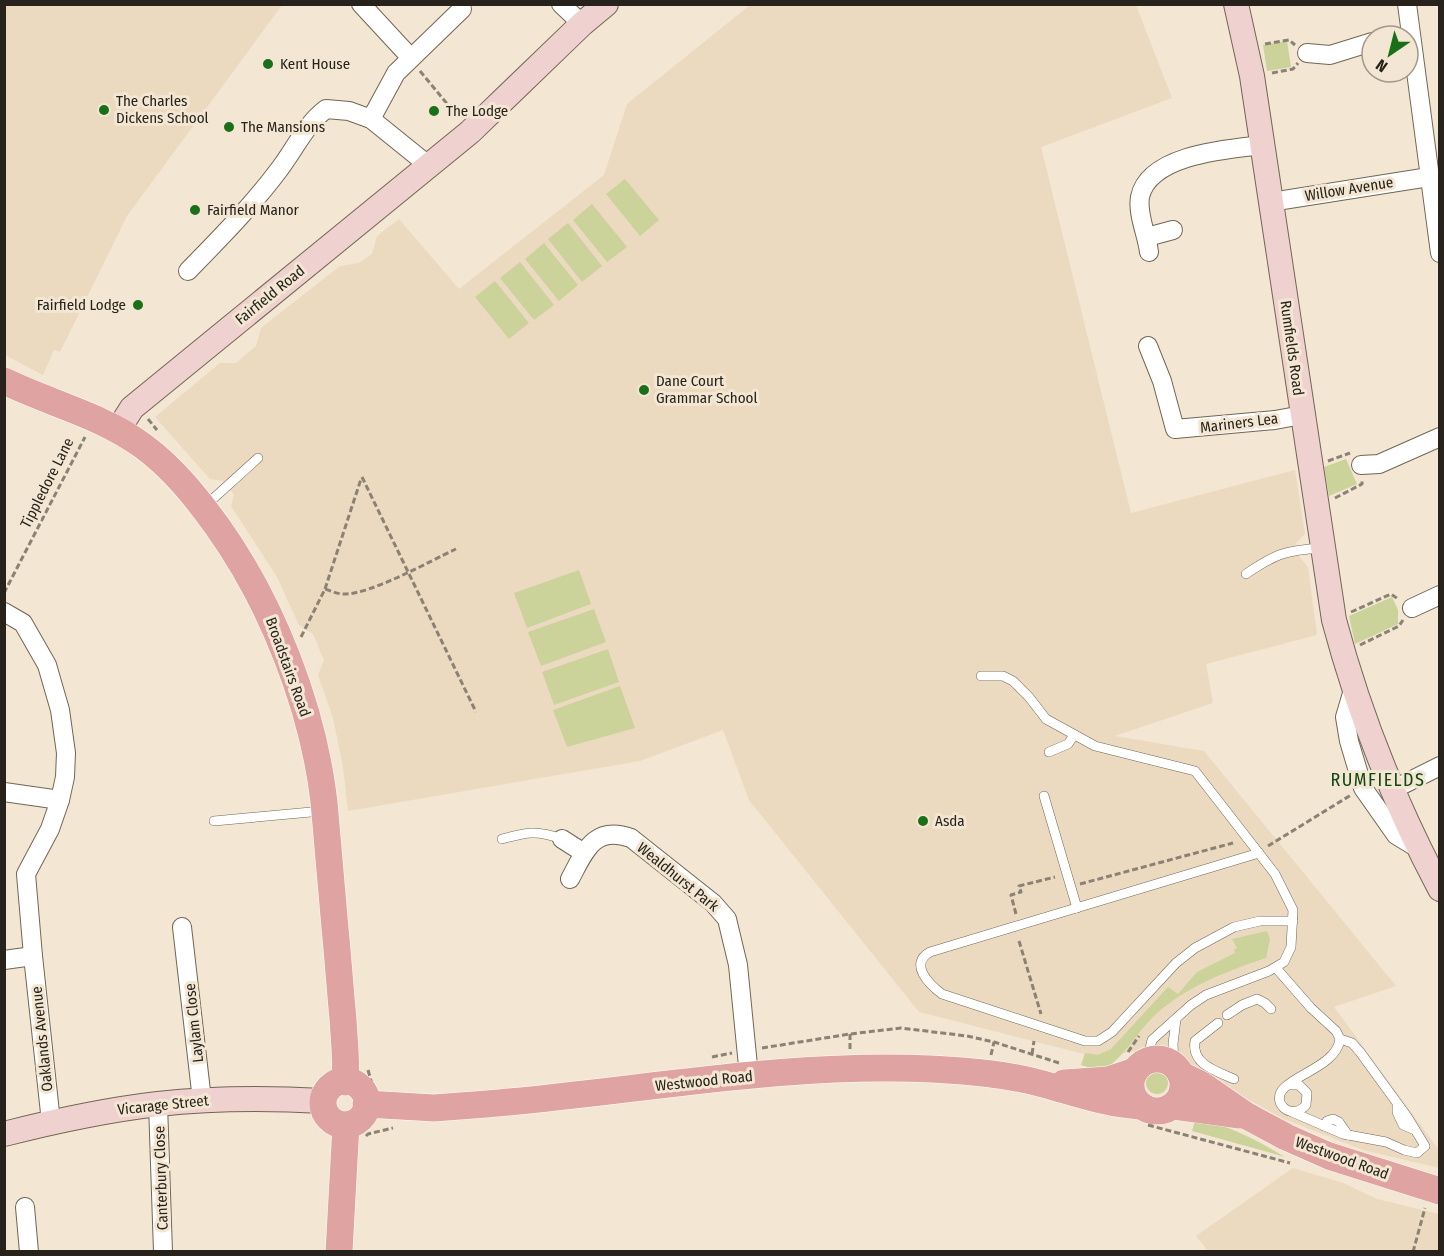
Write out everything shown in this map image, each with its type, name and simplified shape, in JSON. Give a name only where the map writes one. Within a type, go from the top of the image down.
[{"type":"main road","name":"Broadstairs Road","points":[[4,381],[106,424],[144,447],[187,487],[203,507],[235,551],[261,599],[280,640],[309,724],[324,811],[340,978],[345,1082]]},
{"type":"main road","points":[[1161,1059],[1177,1070],[1183,1091],[1174,1106],[1143,1115],[1132,1093],[1132,1078],[1141,1066],[1161,1059]]},
{"type":"main road","name":"Westwood Road","points":[[1042,1083],[1101,1081],[1141,1066]]},
{"type":"main road","name":"Westwood Road","points":[[366,1104],[434,1108],[487,1104],[851,1067],[989,1073],[1042,1083],[1143,1115]]},
{"type":"main road","name":"Westwood Road","points":[[1177,1070],[1247,1116],[1286,1137],[1436,1200]]},
{"type":"main road","points":[[345,1082],[358,1086],[366,1104],[358,1121],[346,1125],[329,1118],[325,1113],[323,1101],[328,1089],[345,1082]]},
{"type":"main road","name":"Westwood Road","points":[[1174,1106],[1247,1116]]},
{"type":"main road","points":[[339,1251],[346,1125]]},
{"type":"street","points":[[361,4],[411,58]]},
{"type":"street","points":[[561,4],[582,24]]},
{"type":"street","name":"Fairfield Road","points":[[106,424],[132,408],[470,132],[582,24],[606,4]]},
{"type":"street","name":"Rumfields Road","points":[[1236,4],[1247,47],[1263,145],[1334,620],[1353,690],[1372,745],[1419,849],[1440,889]]},
{"type":"street","points":[[1407,4],[1407,24]]},
{"type":"street","points":[[371,119],[396,73],[462,9]]},
{"type":"street","points":[[1307,53],[1330,55],[1360,46]]},
{"type":"street","points":[[1414,84],[1440,253]]},
{"type":"street","points":[[188,271],[238,220],[279,170],[313,119],[326,109],[349,111],[371,119],[428,165]]},
{"type":"street","points":[[1173,230],[1148,245],[1140,198],[1146,182],[1162,169],[1201,153],[1263,145]]},
{"type":"street","name":"Willow Avenue","points":[[1270,202],[1428,177]]},
{"type":"street","name":"Mariners Lea","points":[[1148,346],[1162,381],[1169,430],[1275,420],[1302,414]]},
{"type":"street","points":[[1361,465],[1379,464],[1440,437]]},
{"type":"street","points":[[1412,608],[1440,595]]},
{"type":"street","name":"Oaklands Avenue","points":[[4,612],[23,623],[47,664],[60,711],[66,753],[65,777],[60,800],[50,829],[26,874],[51,1122]]},
{"type":"street","name":"Rumfields Road","points":[[1353,690],[1345,717],[1349,741],[1363,788],[1396,835],[1419,849]]},
{"type":"street","points":[[1392,790],[1440,766]]},
{"type":"street","points":[[4,792],[60,800]]},
{"type":"street","name":"Wealdhurst Park","points":[[570,879],[584,853],[595,840],[607,834],[620,834],[631,838],[713,903],[727,919],[738,965],[749,1076]]},
{"type":"street","points":[[562,839],[584,853]]},
{"type":"street","name":"Laylam Close","points":[[182,927],[194,945],[202,1100]]},
{"type":"street","points":[[4,960],[33,956]]},
{"type":"street","name":"Vicarage Street","points":[[4,1134],[51,1122],[158,1104],[270,1098],[323,1101]]},
{"type":"street","name":"Canterbury Close","points":[[158,1104],[163,1251]]},
{"type":"street","points":[[29,1251],[32,1216]]},
{"type":"lane","points":[[203,507],[258,458]]},
{"type":"lane","points":[[1246,574],[1270,557],[1297,549],[1322,548]]},
{"type":"lane","points":[[981,676],[1003,676],[1013,681],[1046,719],[1095,746],[1196,771],[1275,874],[1293,910],[1291,946],[1284,962],[1276,968],[1206,995],[1191,1005],[1152,1040],[1141,1066]]},
{"type":"lane","points":[[1049,752],[1068,744],[1074,735]]},
{"type":"lane","points":[[1044,795],[1077,908]]},
{"type":"lane","points":[[214,821],[324,811]]},
{"type":"lane","points":[[502,839],[525,833],[543,832],[562,839]]},
{"type":"lane","points":[[1258,852],[930,952],[920,961],[924,976],[929,984],[950,997],[1085,1041],[1098,1041],[1112,1032],[1176,963],[1195,948],[1234,927],[1260,921],[1293,921]]},
{"type":"lane","points":[[1276,968],[1311,1008],[1336,1031],[1340,1039],[1352,1044],[1360,1052],[1425,1146],[1417,1153],[1386,1142],[1348,1135],[1283,1108],[1279,1099],[1282,1090],[1309,1073],[1336,1051],[1340,1039]]},
{"type":"lane","points":[[1227,1015],[1257,999],[1271,1009]]},
{"type":"lane","points":[[1176,1019],[1173,1044],[1177,1070]]},
{"type":"lane","points":[[1218,1023],[1195,1041],[1194,1049],[1198,1059],[1211,1069],[1234,1078]]},
{"type":"lane","points":[[1292,1112],[1300,1111],[1306,1105],[1306,1082],[1309,1073]]},
{"type":"lane","points":[[1289,1084],[1299,1085],[1307,1093]]},
{"type":"path","points":[[1247,47],[1289,40],[1307,53],[1293,69],[1252,76]]},
{"type":"path","points":[[411,58],[470,132]]},
{"type":"path","points":[[151,420],[159,433]]},
{"type":"path","name":"Tippledore Lane","points":[[4,593],[106,424]]},
{"type":"path","points":[[1310,467],[1350,453],[1361,465],[1362,484],[1317,506]]},
{"type":"path","points":[[301,637],[326,589],[362,477],[476,712]]},
{"type":"path","points":[[326,589],[342,594],[356,593],[456,549]]},
{"type":"path","points":[[1334,620],[1391,594],[1412,608],[1399,626],[1342,653]]},
{"type":"path","points":[[1261,837],[1269,847],[1363,788]]},
{"type":"path","points":[[1012,918],[1017,917],[1011,895],[1021,892],[1019,886],[1054,876],[1058,890],[1233,843]]},
{"type":"path","points":[[1019,941],[1042,1019]]},
{"type":"path","points":[[1032,1054],[1034,1041]]},
{"type":"path","points":[[1143,1115],[1294,1164]]},
{"type":"path","points":[[1413,1251],[1425,1207],[1436,1200]]},
{"type":"shaded area","name":"The Charles Dickens School","points":[[4,5],[282,5],[127,216],[60,352],[54,350],[43,375],[5,355]]},
{"type":"shaded area","name":"Dane Court Grammar School","points":[[750,5],[1136,5],[1172,98],[1041,147],[1131,513],[1295,470],[1305,534],[1296,543],[1298,555],[1308,567],[1317,635],[1206,664],[1213,703],[1115,736],[1204,751],[1396,986],[1334,1007],[1439,1150],[1439,1168],[1363,1150],[1284,1119],[1206,1077],[1159,1048],[1096,1057],[919,1012],[749,800],[723,730],[640,761],[348,811],[343,767],[333,718],[318,675],[324,660],[313,634],[299,625],[277,577],[231,506],[234,495],[223,481],[210,479],[155,417],[220,363],[236,363],[256,346],[261,328],[340,266],[359,263],[372,254],[377,236],[399,219],[459,289],[604,175],[627,104]]},
{"type":"shaded area","points":[[1293,1168],[1343,1183],[1377,1199],[1439,1214],[1439,1251],[1208,1251],[1196,1236]]},
{"type":"green space","points":[[1287,41],[1291,67],[1267,71],[1263,45]]},
{"type":"green space","points":[[625,179],[659,220],[640,236],[606,194]]},
{"type":"green space","points":[[592,204],[627,247],[607,262],[573,220]]},
{"type":"green space","points":[[568,223],[602,266],[582,282],[548,239]]},
{"type":"green space","points":[[544,243],[578,285],[559,301],[525,259]]},
{"type":"green space","points":[[520,262],[554,305],[534,320],[500,278]]},
{"type":"green space","points":[[495,281],[529,323],[509,339],[475,297]]},
{"type":"green space","points":[[1346,459],[1357,484],[1329,496],[1324,467]]},
{"type":"green space","points":[[579,570],[591,604],[527,628],[514,593]]},
{"type":"green space","points":[[1392,597],[1398,610],[1398,624],[1355,644],[1349,616]]},
{"type":"green space","points":[[594,609],[606,642],[541,666],[528,632]]},
{"type":"green space","points":[[608,649],[619,682],[554,705],[542,672]]},
{"type":"green space","points":[[620,686],[635,728],[567,747],[553,710]]},
{"type":"green space","points":[[1267,931],[1270,939],[1266,958],[1221,975],[1177,998],[1152,1018],[1123,1053],[1108,1067],[1097,1069],[1081,1065],[1085,1053],[1098,1055],[1111,1049],[1168,987],[1178,994],[1197,972],[1235,953],[1234,950],[1237,948],[1232,939]]},
{"type":"green space","points":[[1157,1072],[1165,1075],[1168,1083],[1165,1091],[1157,1094],[1149,1091],[1146,1083],[1149,1075]]},
{"type":"green space","points":[[1196,1118],[1242,1134],[1285,1157],[1192,1131]]},
{"type":"place","name":"Kent House","points":[[268,64]]},
{"type":"place","name":"The Charles Dickens School","points":[[104,110]]},
{"type":"place","name":"The Lodge","points":[[434,111]]},
{"type":"place","name":"The Mansions","points":[[229,127]]},
{"type":"place","name":"Fairfield Manor","points":[[195,210]]},
{"type":"place","name":"Fairfield Lodge","points":[[138,305]]},
{"type":"place","name":"Dane Court Grammar School","points":[[644,390]]},
{"type":"place","name":"Asda","points":[[923,821]]},
{"type":"district","name":"RUMFIELDS","points":[[1378,780]]}]
